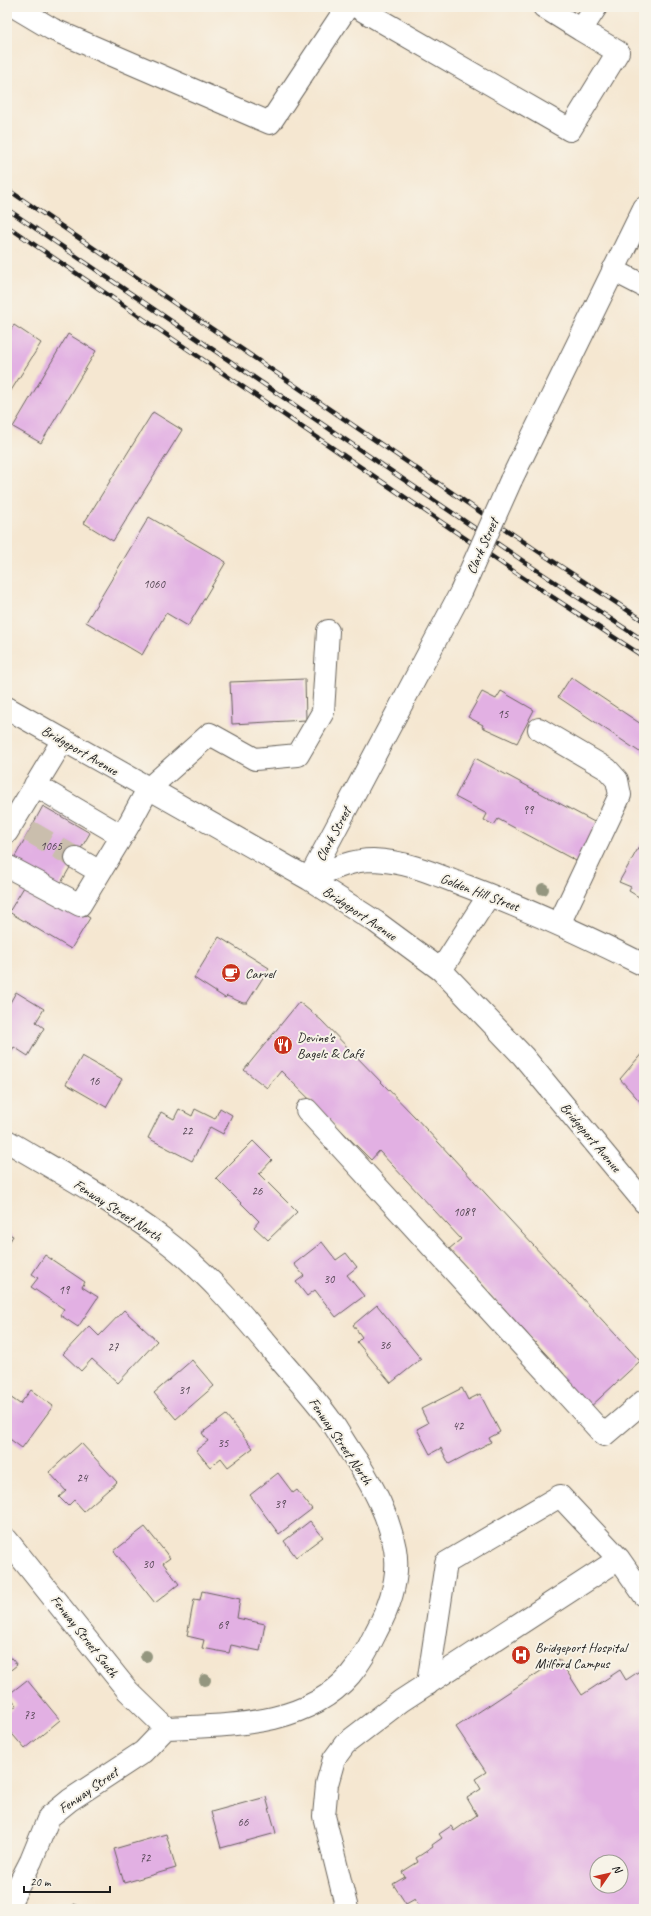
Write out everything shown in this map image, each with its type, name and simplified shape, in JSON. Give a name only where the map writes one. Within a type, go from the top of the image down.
[{"type":"main road","points":[[15,7],[52,29],[270,123],[347,7]]},
{"type":"main road","points":[[357,7],[570,130],[618,52],[544,7]]},
{"type":"main road","points":[[582,30],[596,7]]},
{"type":"main road","name":"Clark Street","points":[[309,879],[461,592],[511,480],[644,208]]},
{"type":"main road","points":[[613,270],[644,286]]},
{"type":"main road","points":[[7,866],[80,905],[122,836],[148,789],[210,734],[255,759],[298,755],[323,712],[328,631]]},
{"type":"main road","name":"Bridgeport Avenue","points":[[7,708],[309,879],[376,922],[441,970],[523,1056],[644,1202]]},
{"type":"main road","points":[[539,729],[607,769],[617,780],[620,795],[559,924]]},
{"type":"main road","points":[[14,826],[35,785],[63,740]]},
{"type":"main road","points":[[35,785],[122,836]]},
{"type":"main road","points":[[76,858],[100,872]]},
{"type":"main road","name":"Golden Hill Street","points":[[309,879],[351,862],[371,860],[394,861],[414,866],[559,924],[644,965]]},
{"type":"main road","points":[[441,970],[489,895]]},
{"type":"main road","points":[[307,1110],[604,1435],[644,1401]]},
{"type":"main road","name":"Fenway Street North","points":[[7,1141],[132,1216],[164,1240],[211,1281],[253,1327],[334,1426],[374,1488],[390,1527],[396,1551],[395,1575],[391,1598],[378,1630],[362,1659],[348,1677],[312,1704],[284,1716],[227,1725],[166,1728]]},
{"type":"main road","points":[[428,1684],[446,1563],[560,1496],[619,1559],[644,1596]]},
{"type":"main road","name":"Fenway Street South","points":[[7,1540],[128,1691],[166,1728]]},
{"type":"main road","points":[[347,1909],[324,1816],[327,1784],[334,1759],[345,1744],[360,1730],[428,1684],[619,1559]]},
{"type":"main road","name":"Fenway Street","points":[[7,1908],[31,1861],[49,1817],[70,1800],[143,1752],[166,1728]]},
{"type":"building","points":[[14,325],[41,343],[7,397],[7,335]]},
{"type":"building","points":[[68,334],[96,351],[41,443],[13,427]]},
{"type":"building","points":[[153,412],[182,430],[113,541],[84,523]]},
{"type":"building","points":[[149,517],[226,562],[188,626],[166,613],[142,655],[86,622]]},
{"type":"building","points":[[571,677],[644,726],[644,755],[558,697]]},
{"type":"building","points":[[305,679],[306,720],[232,724],[230,682]]},
{"type":"building","points":[[501,691],[534,710],[517,743],[482,727],[483,725],[468,717],[482,692],[496,699]]},
{"type":"building","points":[[475,758],[598,824],[578,862],[498,819],[494,825],[484,820],[487,814],[455,797]]},
{"type":"building","points":[[43,806],[90,833],[58,888],[12,862]]},
{"type":"building","points":[[644,838],[644,895],[641,893],[639,897],[629,891],[631,887],[619,882]]},
{"type":"building","points":[[27,882],[90,918],[71,949],[9,912]]},
{"type":"building","name":"Carvel","points":[[219,937],[269,968],[247,1003],[243,1003],[227,996],[225,998],[194,978]]},
{"type":"building","points":[[16,992],[44,1009],[36,1022],[44,1028],[28,1056],[14,1047],[9,1055],[7,1054],[7,1008]]},
{"type":"building","points":[[299,1002],[321,1020],[415,1117],[640,1361],[588,1409],[560,1378],[564,1374],[449,1249],[461,1239],[379,1151],[371,1160],[281,1071],[267,1088],[244,1070]]},
{"type":"building","points":[[644,1051],[644,1106],[620,1079]]},
{"type":"building","points":[[82,1056],[122,1079],[106,1107],[66,1084]]},
{"type":"building","points":[[220,1108],[232,1115],[223,1134],[210,1127],[192,1161],[148,1138],[161,1112],[174,1119],[179,1109],[192,1116],[195,1109],[215,1119]]},
{"type":"building","points":[[253,1141],[272,1160],[259,1174],[297,1212],[268,1240],[254,1227],[259,1221],[216,1178]]},
{"type":"building","points":[[7,1233],[13,1236],[7,1246]]},
{"type":"building","points":[[322,1242],[336,1260],[346,1253],[357,1267],[347,1275],[364,1296],[336,1317],[315,1290],[307,1296],[296,1282],[304,1276],[294,1264]]},
{"type":"building","points":[[45,1255],[85,1282],[82,1287],[98,1297],[78,1327],[60,1315],[64,1309],[31,1287],[38,1278],[32,1274]]},
{"type":"building","points":[[377,1305],[421,1359],[391,1383],[357,1342],[362,1337],[353,1325]]},
{"type":"building","points":[[124,1310],[157,1341],[118,1383],[92,1359],[81,1371],[63,1354],[89,1326],[99,1336]]},
{"type":"building","points":[[192,1360],[214,1386],[176,1419],[154,1393]]},
{"type":"building","points":[[462,1388],[468,1400],[480,1394],[500,1432],[489,1438],[491,1442],[449,1464],[441,1448],[430,1454],[417,1429],[428,1423],[421,1409]]},
{"type":"building","points":[[31,1390],[53,1406],[22,1448],[7,1437],[7,1395],[20,1404]]},
{"type":"building","points":[[226,1415],[253,1448],[228,1467],[221,1458],[210,1467],[196,1450],[208,1441],[202,1433]]},
{"type":"building","points":[[81,1443],[117,1482],[84,1511],[74,1500],[68,1506],[59,1497],[66,1491],[49,1472]]},
{"type":"building","points":[[278,1473],[293,1493],[297,1490],[312,1509],[279,1534],[250,1495]]},
{"type":"building","points":[[310,1521],[323,1537],[296,1557],[284,1541]]},
{"type":"building","points":[[145,1527],[170,1558],[163,1563],[179,1584],[155,1603],[114,1551]]},
{"type":"building","points":[[202,1591],[240,1599],[237,1618],[265,1624],[260,1651],[231,1645],[229,1653],[202,1648],[204,1640],[187,1636],[194,1599],[200,1600]]},
{"type":"building","points":[[7,1653],[17,1665],[7,1673]]},
{"type":"building","points":[[559,1659],[582,1695],[620,1670],[626,1680],[644,1668],[644,1909],[421,1909],[415,1899],[406,1904],[393,1884],[405,1877],[402,1872],[418,1862],[416,1858],[433,1847],[432,1845],[442,1838],[439,1834],[451,1826],[454,1831],[477,1815],[467,1798],[481,1789],[475,1779],[486,1772],[456,1727]]},
{"type":"building","points":[[27,1680],[60,1720],[25,1749],[7,1728],[7,1713],[17,1705],[8,1695]]},
{"type":"building","points":[[266,1797],[276,1833],[221,1848],[211,1812]]},
{"type":"building","points":[[166,1834],[176,1868],[124,1883],[114,1849]]},
{"type":"building","points":[[74,1904],[87,1909],[72,1909]]},
{"type":"tunnel","points":[[29,831],[76,858]]},
{"type":"railway","points":[[7,189],[536,550],[644,621]]},
{"type":"railway","points":[[7,209],[526,563],[644,641]]},
{"type":"railway","points":[[7,226],[519,575],[644,657]]},
{"type":"place","name":"Carvel","points":[[231,973]]},
{"type":"place","name":"Devine's Bagels & Café","points":[[283,1045]]},
{"type":"place","name":"Bridgeport Hospital Milford Campus","points":[[521,1655]]}]
